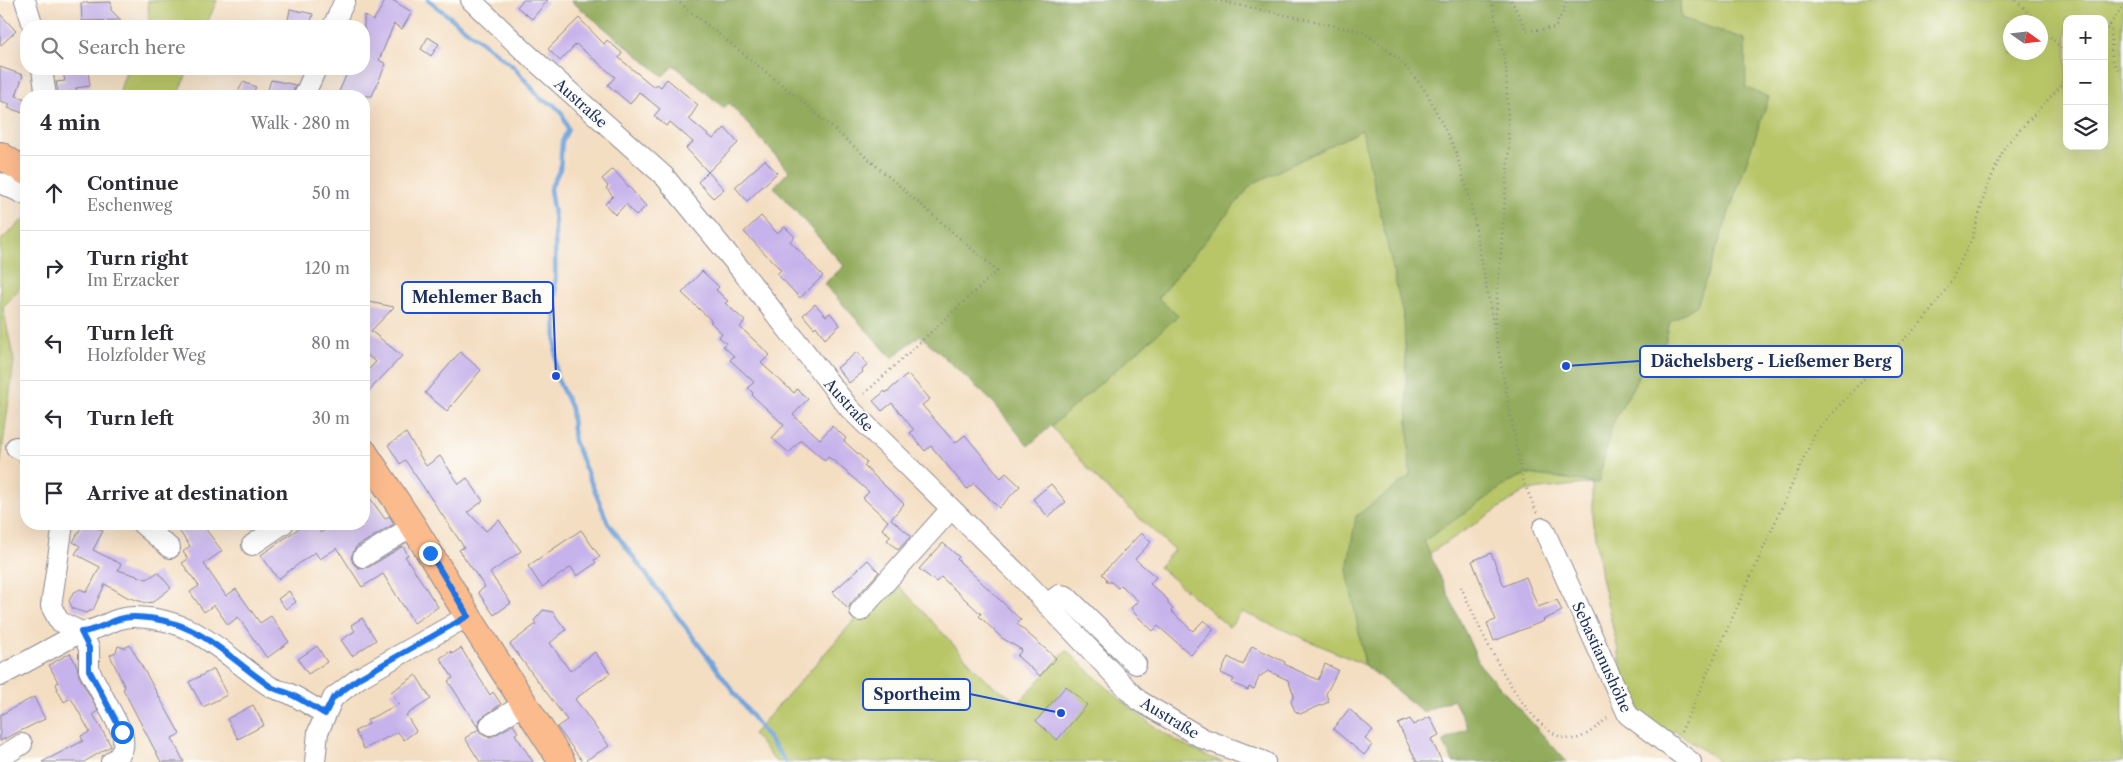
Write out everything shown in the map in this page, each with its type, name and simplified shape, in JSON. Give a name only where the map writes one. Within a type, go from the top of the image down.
[{"type":"main road","points":[[0,155],[20,168]]},
{"type":"main road","points":[[370,466],[413,526],[468,616],[562,762]]},
{"type":"street","points":[[25,0],[31,20]]},
{"type":"street","points":[[336,20],[345,0]]},
{"type":"street","name":"Austraße","points":[[472,0],[524,51],[664,176],[741,270],[849,408],[952,508],[1138,700],[1202,738],[1265,762]]},
{"type":"street","points":[[43,75],[45,90]]},
{"type":"street","points":[[307,90],[313,75]]},
{"type":"street","points":[[0,183],[20,192]]},
{"type":"street","points":[[860,611],[952,508]]},
{"type":"street","points":[[363,557],[413,526]]},
{"type":"street","name":"Sebastianushöhe","points":[[1543,528],[1623,706],[1635,721],[1691,762]]},
{"type":"street","points":[[61,530],[51,606],[59,621],[81,632],[89,648],[89,670],[122,732],[124,743],[122,754],[111,762]]},
{"type":"street","points":[[149,530],[170,548]]},
{"type":"street","points":[[252,546],[275,530]]},
{"type":"street","points":[[1047,604],[1059,595],[1066,596],[1136,664]]},
{"type":"street","points":[[0,676],[81,632],[94,631],[109,621],[133,616],[158,619],[187,627],[212,640],[272,688],[287,692],[325,714]]},
{"type":"street","points":[[315,762],[318,732],[333,698],[359,678],[468,616]]},
{"type":"street","points":[[490,725],[524,704]]},
{"type":"street","points":[[0,758],[22,744]]},
{"type":"path","points":[[676,0],[796,96],[997,271],[849,408]]},
{"type":"path","points":[[1216,0],[1364,32],[1401,61],[1427,93],[1456,152],[1471,205],[1523,481],[1543,528]]},
{"type":"path","points":[[1491,0],[1506,67],[1509,148],[1494,329]]},
{"type":"path","points":[[1511,0],[1527,31],[1555,28],[1568,0]]},
{"type":"path","points":[[2016,0],[2030,15]]},
{"type":"path","points":[[2108,28],[2123,6]]},
{"type":"path","points":[[2110,25],[2113,36],[2111,54],[2118,69]]},
{"type":"path","points":[[2048,34],[2063,50]]},
{"type":"path","points":[[1674,750],[1816,431],[1875,367],[1924,320],[1949,285],[1972,238],[1986,190],[2005,146],[2063,83]]},
{"type":"path","points":[[1462,587],[1493,657],[1514,691],[1541,723],[1558,736],[1572,739],[1584,735],[1623,706]]},
{"type":"green space","points":[[148,0],[217,0],[209,20],[149,20]]},
{"type":"green space","points":[[570,0],[1680,0],[1681,18],[1745,39],[1746,88],[1769,97],[1697,305],[1670,322],[1665,343],[1645,365],[1612,425],[1598,483],[1527,474],[1511,481],[1424,541],[1480,665],[1567,762],[1453,762],[1443,741],[1468,728],[1453,699],[1423,712],[1365,665],[1347,570],[1356,516],[1410,476],[1404,320],[1362,130],[1252,184],[1158,298],[1178,316],[1028,446],[994,403],[920,335],[892,358],[824,284],[844,266],[774,187],[789,171],[729,103],[724,108],[674,65],[663,76]]},
{"type":"green space","points":[[724,0],[2123,0],[2123,762],[1720,762],[1676,731],[1663,736],[1632,710],[1601,577],[1592,517],[1592,483],[1525,491],[1354,603],[1365,665],[1242,612],[1229,627],[1159,567],[1174,550],[1099,481],[1051,426],[1065,414]]},
{"type":"green space","points":[[125,75],[186,75],[180,90],[120,90]]},
{"type":"green space","points":[[20,223],[20,288],[3,307],[14,361],[0,467],[0,241]]},
{"type":"green space","points":[[892,578],[987,681],[1019,703],[1066,650],[1120,699],[1158,729],[1200,753],[1223,762],[776,762],[753,734]]},
{"type":"building","points":[[386,0],[392,0],[412,12],[402,29],[394,24],[379,60],[386,64],[372,96],[370,96],[370,90],[340,90],[346,75],[370,75],[370,20],[364,20],[364,15],[373,21]]},
{"type":"building","points":[[523,0],[548,0],[532,19],[517,7]]},
{"type":"building","points":[[111,2],[111,10],[121,20],[82,20],[81,3]]},
{"type":"building","points":[[290,9],[313,14],[312,20],[288,20]]},
{"type":"building","points":[[0,14],[16,31],[0,46]]},
{"type":"building","points":[[579,18],[604,44],[607,40],[622,53],[619,58],[654,87],[657,84],[661,87],[667,79],[698,105],[689,119],[713,139],[725,128],[738,143],[708,172],[686,148],[693,142],[670,122],[666,126],[654,116],[660,109],[639,92],[630,104],[608,85],[615,77],[576,44],[560,61],[548,49]]},
{"type":"building","points":[[428,37],[439,44],[431,56],[421,49]]},
{"type":"building","points":[[0,67],[23,75],[16,96],[20,97],[20,112],[8,108],[10,104],[0,101]]},
{"type":"building","points":[[64,75],[89,75],[90,86],[76,88],[76,90],[58,90],[56,82],[65,81]]},
{"type":"building","points":[[271,80],[296,85],[294,90],[268,90]]},
{"type":"building","points":[[243,82],[256,87],[254,90],[239,90]]},
{"type":"building","points":[[765,160],[777,173],[747,201],[735,187]]},
{"type":"building","points":[[613,169],[646,206],[636,216],[626,204],[615,215],[605,204],[613,196],[606,188],[608,186],[602,179]]},
{"type":"building","points":[[708,172],[724,189],[713,198],[698,182]]},
{"type":"building","points":[[761,216],[777,233],[785,227],[795,237],[790,241],[823,276],[800,298],[777,274],[781,270],[744,232]]},
{"type":"building","points":[[702,271],[719,287],[716,290],[728,301],[725,303],[745,321],[740,327],[770,355],[761,363],[794,393],[797,389],[808,399],[793,415],[820,439],[832,426],[846,438],[844,441],[867,462],[864,466],[904,504],[891,519],[911,536],[898,550],[887,540],[891,536],[882,529],[888,521],[863,498],[869,492],[834,461],[828,457],[825,461],[801,440],[789,453],[772,438],[784,425],[752,395],[753,393],[748,388],[754,382],[730,360],[734,356],[723,346],[726,343],[719,337],[722,333],[682,293]]},
{"type":"building","points":[[370,302],[394,307],[371,331],[402,356],[370,390],[370,368],[376,362],[370,358]]},
{"type":"building","points":[[815,304],[826,316],[830,313],[840,325],[825,339],[816,326],[814,328],[803,315]]},
{"type":"building","points":[[460,352],[481,370],[447,411],[425,393]]},
{"type":"building","points":[[857,352],[868,365],[862,370],[863,372],[849,383],[837,368]]},
{"type":"building","points":[[908,374],[930,399],[922,405],[955,443],[965,435],[1001,478],[1006,473],[1020,486],[999,508],[974,483],[967,489],[931,446],[925,451],[910,433],[914,430],[892,403],[882,411],[873,401],[885,391],[886,393]]},
{"type":"building","points":[[406,433],[426,466],[440,456],[459,484],[467,478],[483,501],[468,512],[486,531],[499,520],[521,551],[490,573],[511,603],[494,615],[478,592],[485,587],[459,550],[464,547],[405,460],[400,464],[388,445]]},
{"type":"building","points":[[1051,484],[1066,502],[1048,517],[1033,499]]},
{"type":"building","points":[[370,498],[385,519],[389,516],[394,524],[356,547],[351,557],[353,563],[358,568],[369,567],[403,546],[408,555],[405,556],[438,607],[414,623],[383,574],[362,587],[337,548],[320,559],[315,552],[278,579],[261,555],[296,530],[319,530],[321,533],[325,530],[370,530]]},
{"type":"building","points":[[80,530],[101,530],[103,531],[93,550],[121,564],[118,570],[147,579],[158,572],[171,588],[153,602],[146,603],[127,597],[105,584],[93,610],[86,613],[73,609],[69,601],[73,593],[80,589],[87,592],[100,567],[75,554],[80,546],[73,542]]},
{"type":"building","points":[[178,530],[206,530],[222,551],[204,564],[226,596],[236,589],[260,623],[271,616],[289,642],[267,658],[238,617],[228,625],[214,605],[204,612],[190,592],[199,586],[182,563],[188,559],[183,552],[190,546]]},
{"type":"building","points":[[581,530],[600,557],[594,560],[596,563],[577,576],[571,567],[542,587],[528,566]]},
{"type":"building","points":[[1141,533],[1151,542],[1135,559],[1156,577],[1150,584],[1168,600],[1168,604],[1173,609],[1171,611],[1193,631],[1204,620],[1214,629],[1191,655],[1158,626],[1153,631],[1131,608],[1138,601],[1121,585],[1118,588],[1111,582],[1107,582],[1102,574]]},
{"type":"building","points":[[943,543],[959,557],[957,559],[1021,620],[1017,624],[1056,658],[1040,676],[1017,656],[1022,650],[1002,638],[979,616],[981,614],[941,577],[936,582],[919,569]]},
{"type":"building","points":[[1491,553],[1504,586],[1526,577],[1538,607],[1557,600],[1562,611],[1544,621],[1494,641],[1487,623],[1496,620],[1472,561]]},
{"type":"building","points":[[868,560],[879,572],[851,603],[848,609],[833,592]]},
{"type":"building","points":[[289,591],[296,602],[286,609],[278,599]]},
{"type":"building","points":[[543,610],[553,612],[566,630],[550,643],[570,671],[595,652],[610,673],[575,699],[609,746],[583,762],[557,727],[567,720],[510,644],[536,624],[534,621]]},
{"type":"building","points":[[362,618],[376,640],[352,656],[341,640],[355,631],[351,625]]},
{"type":"building","points":[[130,645],[180,734],[172,738],[184,762],[161,762],[123,689],[125,688],[110,655],[116,652],[118,646],[124,648]]},
{"type":"building","points":[[317,646],[327,662],[308,674],[298,659]]},
{"type":"building","points":[[1252,646],[1318,680],[1325,664],[1338,670],[1326,694],[1329,702],[1300,714],[1295,711],[1291,702],[1294,695],[1288,680],[1268,671],[1259,677],[1254,689],[1249,687],[1248,690],[1232,683],[1234,679],[1221,673],[1228,657],[1243,665]]},
{"type":"building","points":[[461,648],[490,695],[493,692],[501,704],[480,719],[478,725],[480,732],[485,736],[491,737],[513,725],[518,732],[515,734],[533,762],[480,762],[465,738],[479,729],[448,681],[453,678],[440,658],[451,651],[452,654]]},
{"type":"building","points":[[70,653],[77,666],[79,676],[98,711],[93,714],[111,746],[84,762],[42,762],[83,741],[81,736],[90,732],[71,698],[64,702],[57,689],[56,684],[58,682],[49,665]]},
{"type":"building","points":[[214,669],[227,695],[203,707],[189,682]]},
{"type":"building","points":[[416,675],[431,699],[406,715],[416,731],[404,740],[398,732],[364,749],[355,731],[369,724],[367,720],[399,704],[391,692]]},
{"type":"building","points":[[1066,686],[1087,705],[1057,740],[1036,721]]},
{"type":"building","points":[[34,697],[45,719],[0,741],[0,715]]},
{"type":"building","points":[[253,705],[264,725],[238,739],[227,719]]},
{"type":"building","points":[[1349,709],[1373,730],[1365,739],[1372,745],[1364,755],[1333,729]]},
{"type":"building","points":[[1430,717],[1439,735],[1431,739],[1442,762],[1417,762],[1398,724],[1410,719],[1413,725]]},
{"type":"waterway","points":[[428,0],[514,67],[542,100],[553,104],[562,113],[568,129],[562,142],[560,169],[550,189],[555,221],[556,376],[571,408],[574,441],[608,523],[786,762]]},
{"type":"place","name":"Dächelsberg - Ließemer Berg","points":[[1566,366]]},
{"type":"place","name":"Mehlemer Bach","points":[[556,376]]},
{"type":"place","name":"Sportheim","points":[[1061,713]]},
{"type":"route","points":[[122,732],[89,670],[89,648],[81,632],[94,631],[109,621],[133,616],[158,619],[187,627],[212,640],[272,688],[287,692],[325,714],[333,698],[359,678],[468,616],[430,553]]}]
